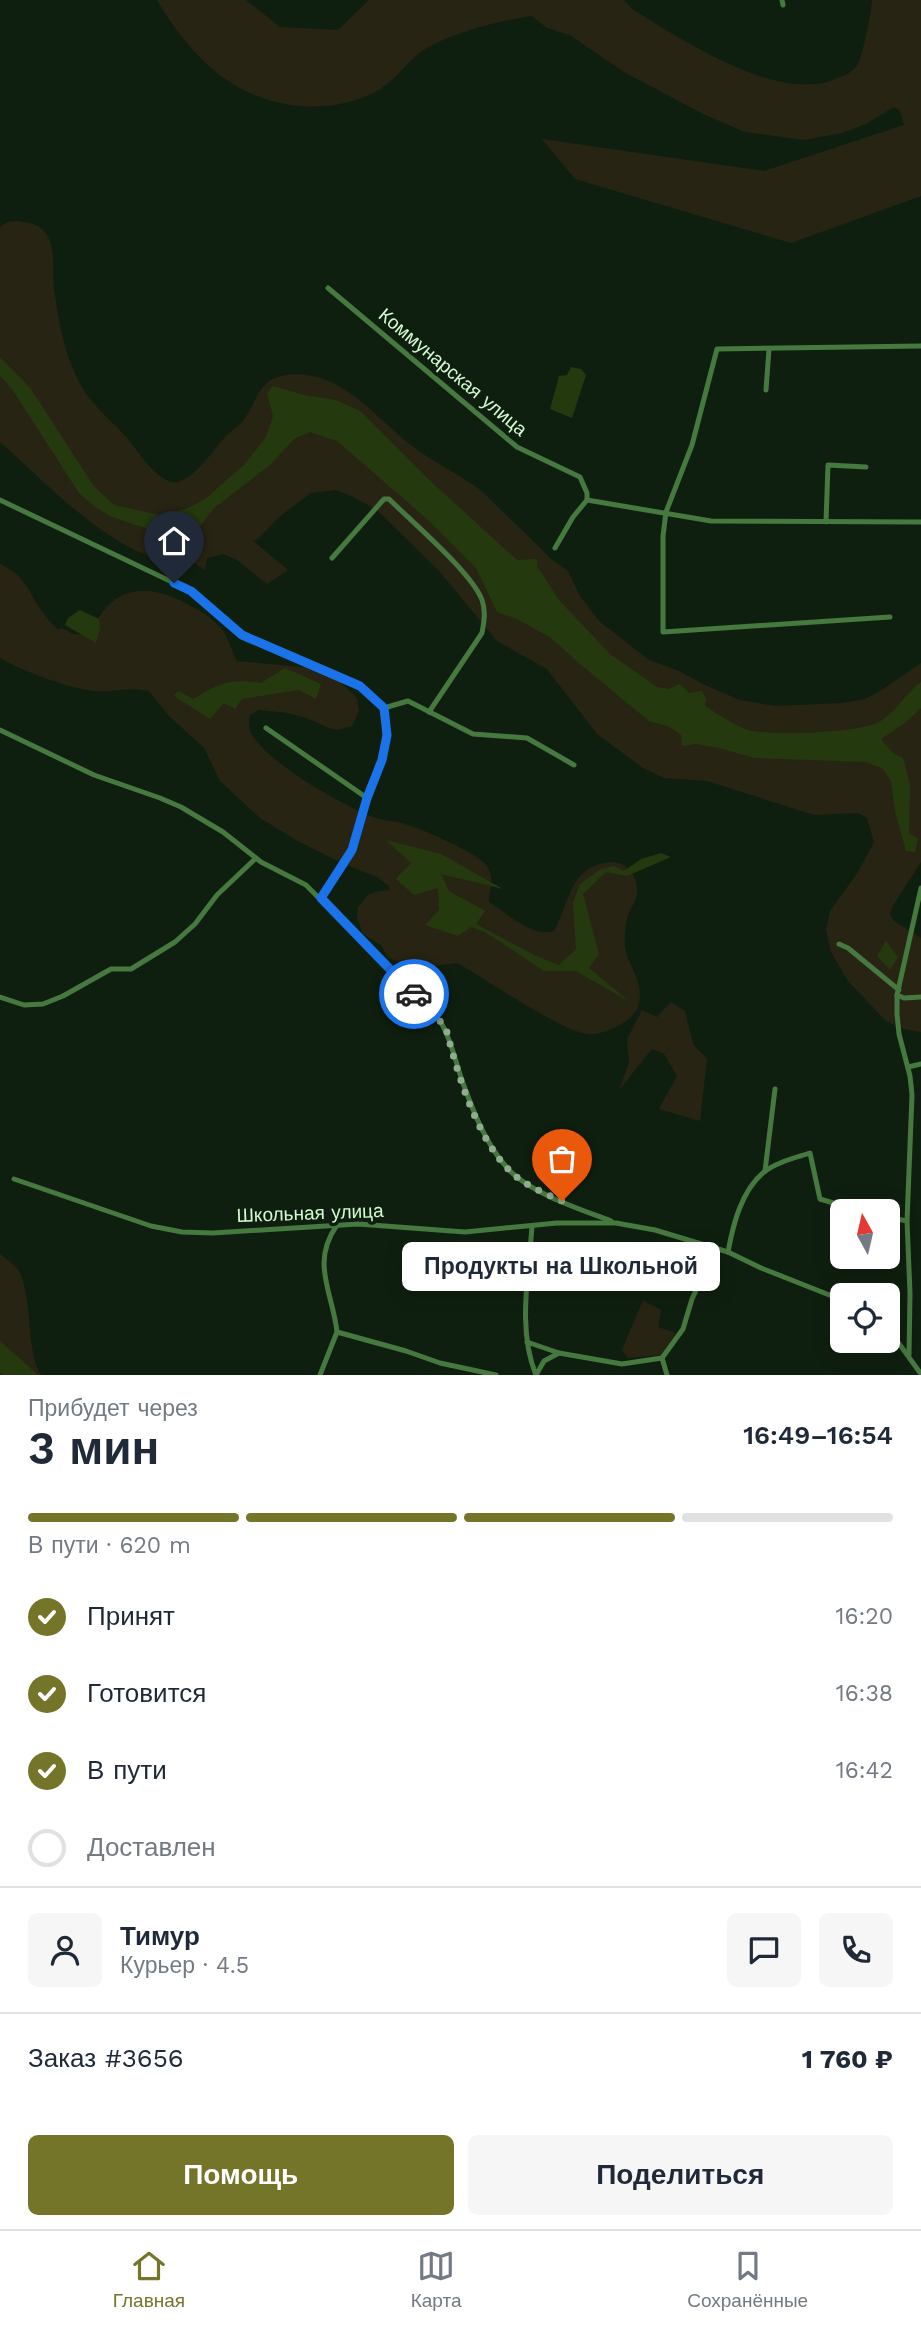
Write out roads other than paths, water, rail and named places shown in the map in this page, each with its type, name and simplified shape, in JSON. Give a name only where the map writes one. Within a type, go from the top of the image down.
[{"type":"street","name":"Коммунарская улица","points":[[328,288],[517,447],[580,477],[587,492],[587,500]]},
{"type":"street","points":[[890,617],[663,632],[663,536],[666,512],[692,445],[718,349],[921,346]]},
{"type":"street","points":[[766,390],[769,349]]},
{"type":"street","points":[[825,522],[828,465],[866,467]]},
{"type":"street","points":[[332,558],[384,499],[389,499],[473,583],[483,602],[485,617],[482,633],[429,712]]},
{"type":"street","points":[[0,500],[191,591],[242,635],[360,686],[384,708],[387,735],[382,760],[367,798],[352,850],[321,898]]},
{"type":"street","points":[[555,548],[573,517],[587,500],[711,521],[921,522]]},
{"type":"street","points":[[384,708],[408,701],[473,734],[527,738],[574,765]]},
{"type":"street","points":[[266,729],[367,798]]},
{"type":"street","name":"Школьная улица","points":[[0,730],[94,775],[181,807],[223,832],[256,858],[306,885],[440,1021],[447,1032],[477,1119],[494,1150],[510,1171],[544,1193],[616,1223]]},
{"type":"street","points":[[0,997],[24,1005],[43,1004],[111,969],[131,969],[175,943],[195,924],[217,895],[256,858]]},
{"type":"street","points":[[909,1355],[907,1221],[912,1095],[899,1034],[898,992],[921,888]]},
{"type":"street","points":[[839,944],[848,948],[904,998],[921,997]]},
{"type":"street","points":[[908,1067],[921,1064]]},
{"type":"street","points":[[765,1171],[775,1089]]},
{"type":"street","points":[[728,1252],[732,1228],[747,1193],[765,1171],[785,1161],[810,1153],[820,1199],[830,1202]]},
{"type":"street","name":"Школьная улица","points":[[14,1179],[151,1226],[182,1232],[213,1233],[337,1224],[387,1224],[465,1232],[557,1223],[616,1223],[655,1230],[728,1252],[830,1295]]},
{"type":"street","points":[[900,1220],[907,1221]]},
{"type":"street","points":[[320,1375],[337,1332],[335,1312],[323,1271],[324,1255],[337,1224]]},
{"type":"street","points":[[532,1226],[526,1306],[527,1342],[536,1375]]},
{"type":"street","points":[[527,1342],[559,1353],[622,1364],[662,1358],[683,1329],[692,1298],[715,1249]]},
{"type":"street","points":[[337,1332],[440,1363],[496,1375]]},
{"type":"street","points":[[900,1344],[921,1374]]},
{"type":"street","points":[[536,1375],[544,1361],[559,1353]]},
{"type":"street","points":[[662,1358],[667,1375]]},
{"type":"place","name":"Продукты на Школьной","points":[[562,1201]]}]
